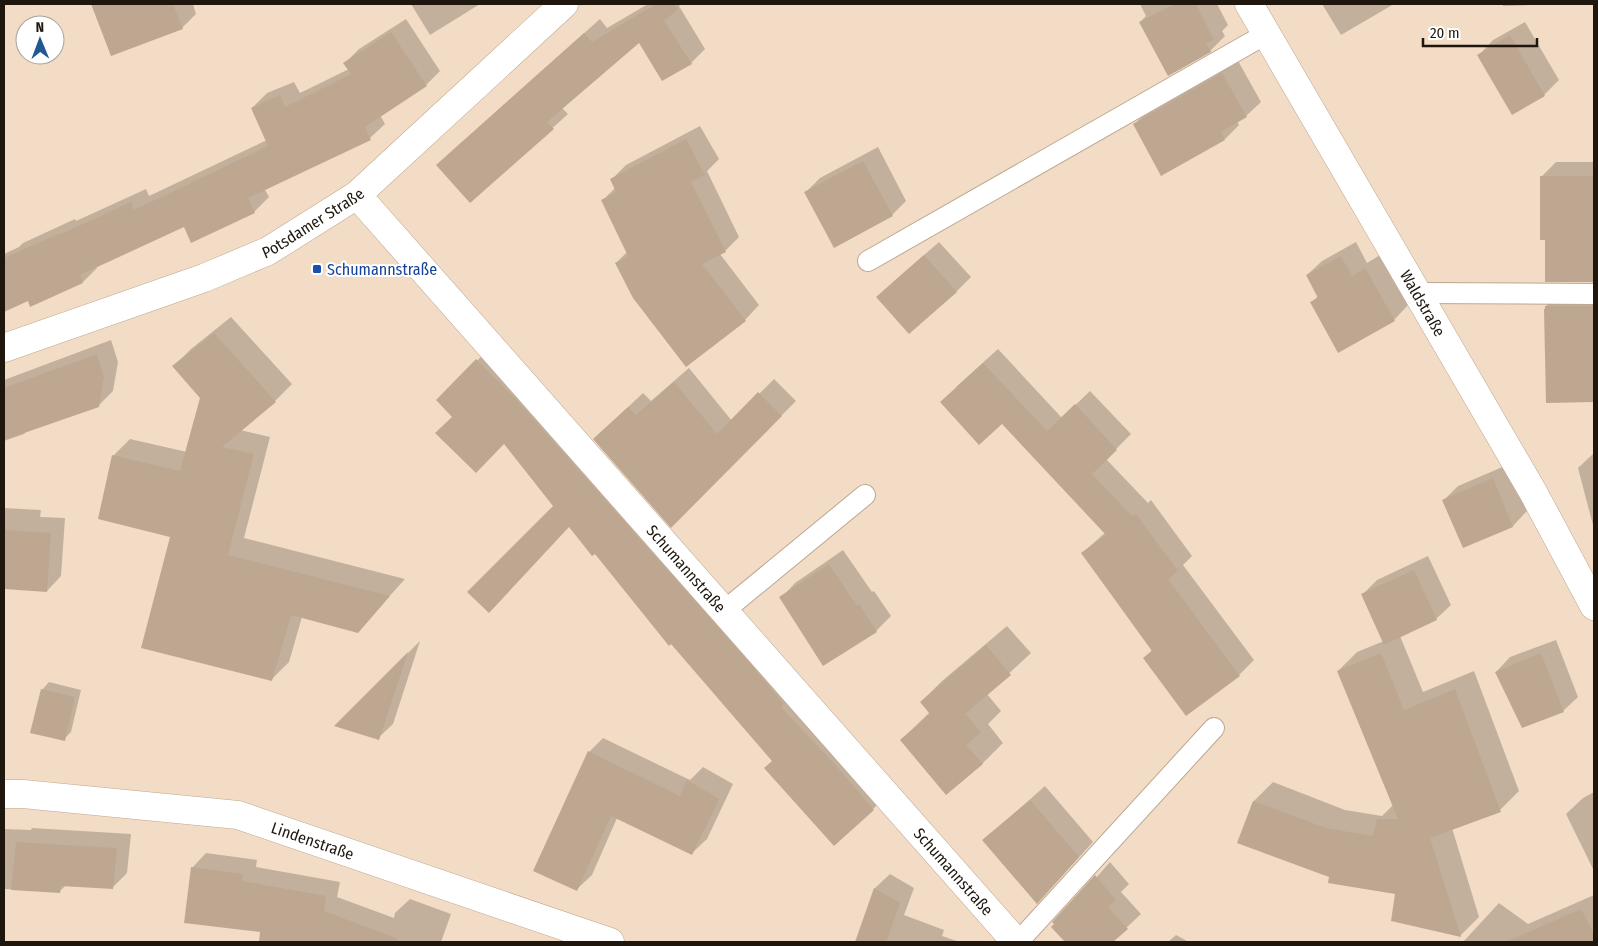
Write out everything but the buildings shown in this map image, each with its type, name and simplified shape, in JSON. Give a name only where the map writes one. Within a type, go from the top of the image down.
[{"type":"street","name":"Potsdamer Straße","points":[[4,348],[204,278],[268,251],[357,195],[564,4]]},
{"type":"street","name":"Waldstraße","points":[[1252,5],[1266,34],[1532,492],[1594,606]]},
{"type":"street","name":"Schumannstraße","points":[[357,195],[1017,942]]},
{"type":"street","name":"Lindenstraße","points":[[4,794],[23,794],[238,815],[610,942]]},
{"type":"lane","points":[[868,261],[1266,34]]},
{"type":"lane","points":[[1417,293],[1594,294]]},
{"type":"lane","points":[[724,611],[865,495]]},
{"type":"lane","points":[[1017,942],[1214,728]]},
{"type":"place","name":"Schumannstraße","points":[[317,269]]}]
